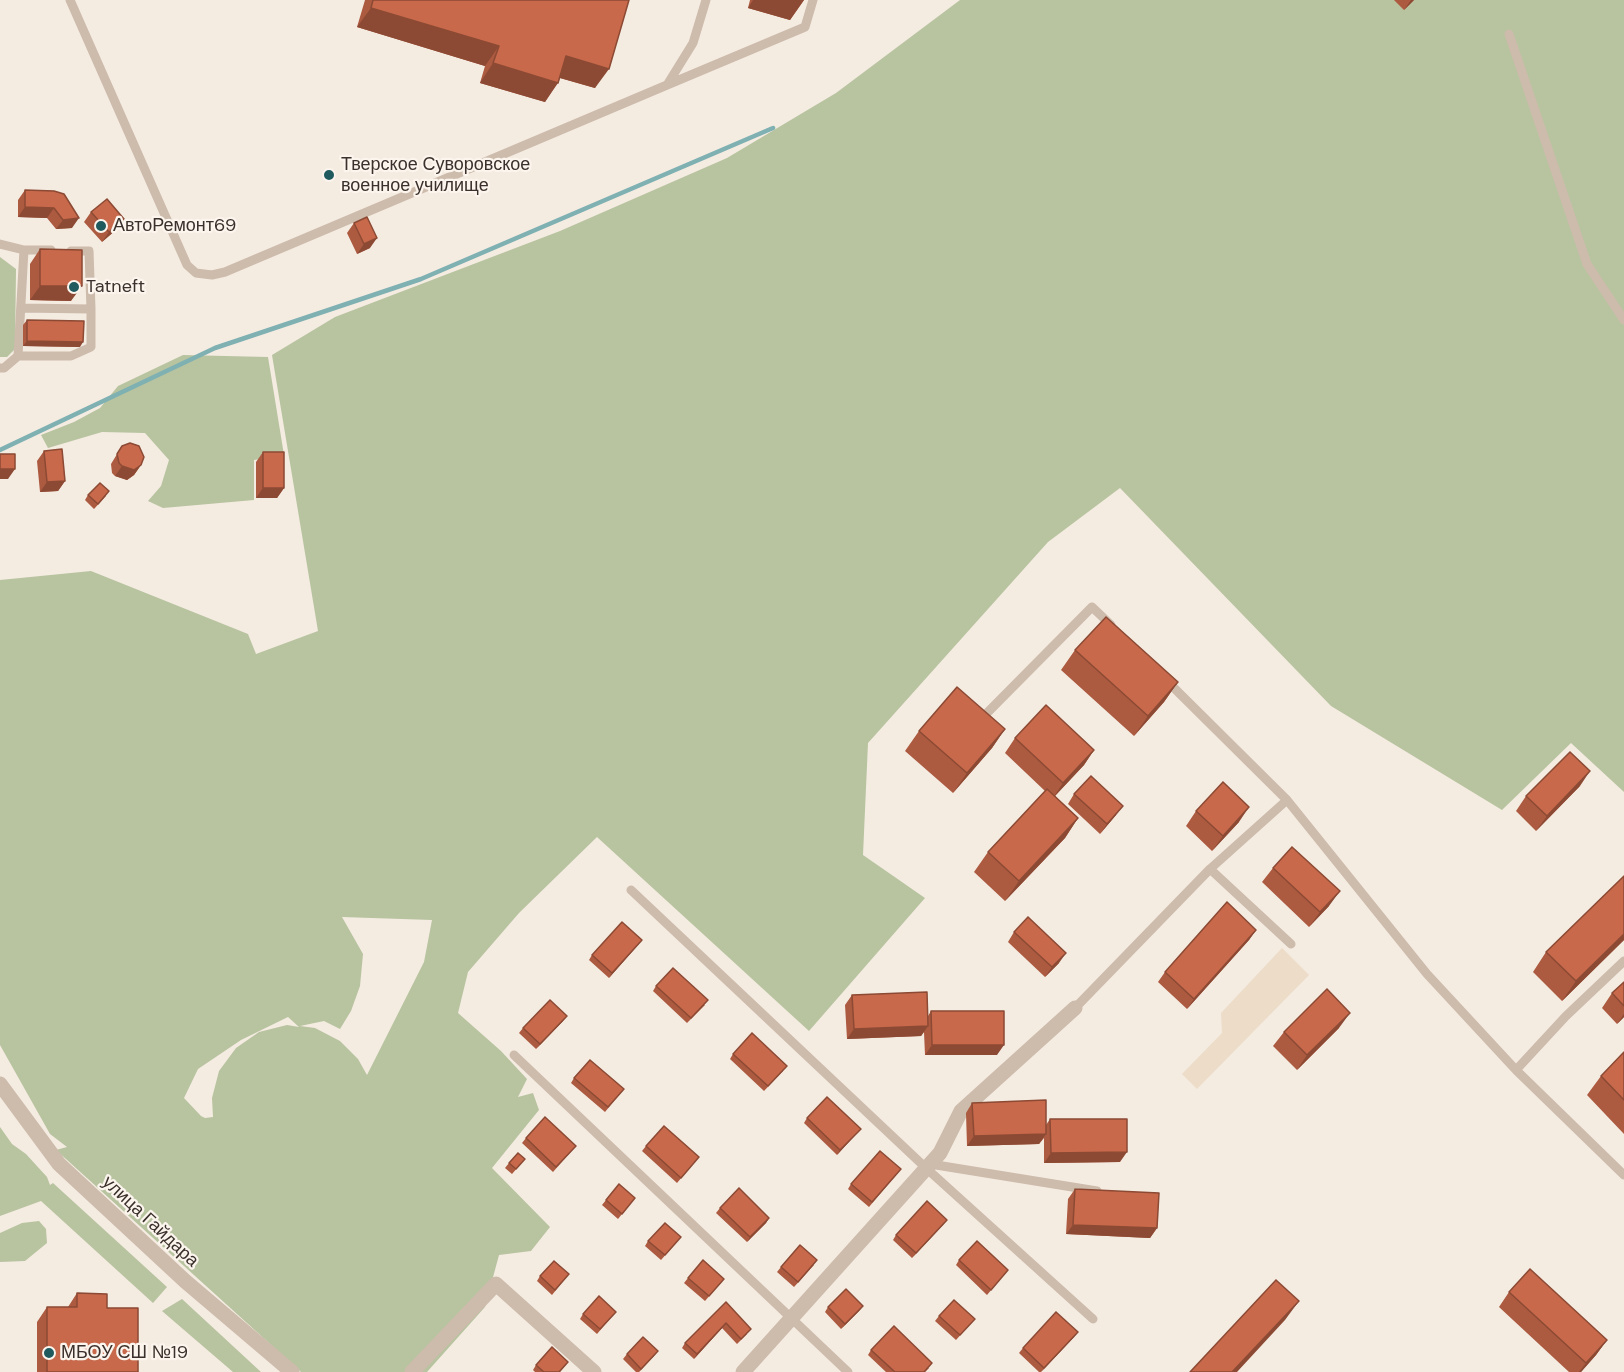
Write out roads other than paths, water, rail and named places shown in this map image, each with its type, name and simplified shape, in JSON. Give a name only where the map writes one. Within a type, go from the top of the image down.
[{"type":"street","points":[[742,1372],[940,1153],[961,1111],[1075,1008]]},
{"type":"street","name":"улица Гайдара","points":[[0,1084],[59,1164],[185,1281],[292,1372]]},
{"type":"street","points":[[412,1372],[495,1284],[594,1372]]},
{"type":"lane","points":[[70,0],[187,265],[196,273],[212,275],[225,272],[805,27],[813,0]]},
{"type":"lane","points":[[667,85],[693,42],[706,0]]},
{"type":"lane","points":[[1509,34],[1587,264],[1624,320]]},
{"type":"lane","points":[[0,244],[24,250],[89,251],[91,309],[91,347],[71,356],[18,356],[4,368],[0,368]]},
{"type":"lane","points":[[18,356],[24,250]]},
{"type":"lane","points":[[22,308],[91,309]]},
{"type":"lane","points":[[987,714],[1092,607],[1117,632]]},
{"type":"lane","points":[[1159,673],[1287,800],[1427,974],[1516,1070],[1624,1175]]},
{"type":"lane","points":[[1075,1008],[1209,869],[1287,800]]},
{"type":"lane","points":[[1209,869],[1291,944]]},
{"type":"lane","points":[[631,890],[1093,1319]]},
{"type":"lane","points":[[1516,1070],[1566,1016],[1624,961]]},
{"type":"lane","points":[[514,1055],[848,1372]]},
{"type":"lane","points":[[928,1166],[1106,1192]]},
{"type":"waterway","points":[[0,450],[215,348],[421,279],[773,128]]},
{"type":"place","name":"Тверское Суворовское военное училище","points":[[329,175]]},
{"type":"place","name":"АвтоРемонт69","points":[[101,226]]},
{"type":"place","name":"Tatneft","points":[[74,287]]},
{"type":"place","name":"МБОУ СШ №19","points":[[49,1353]]}]
